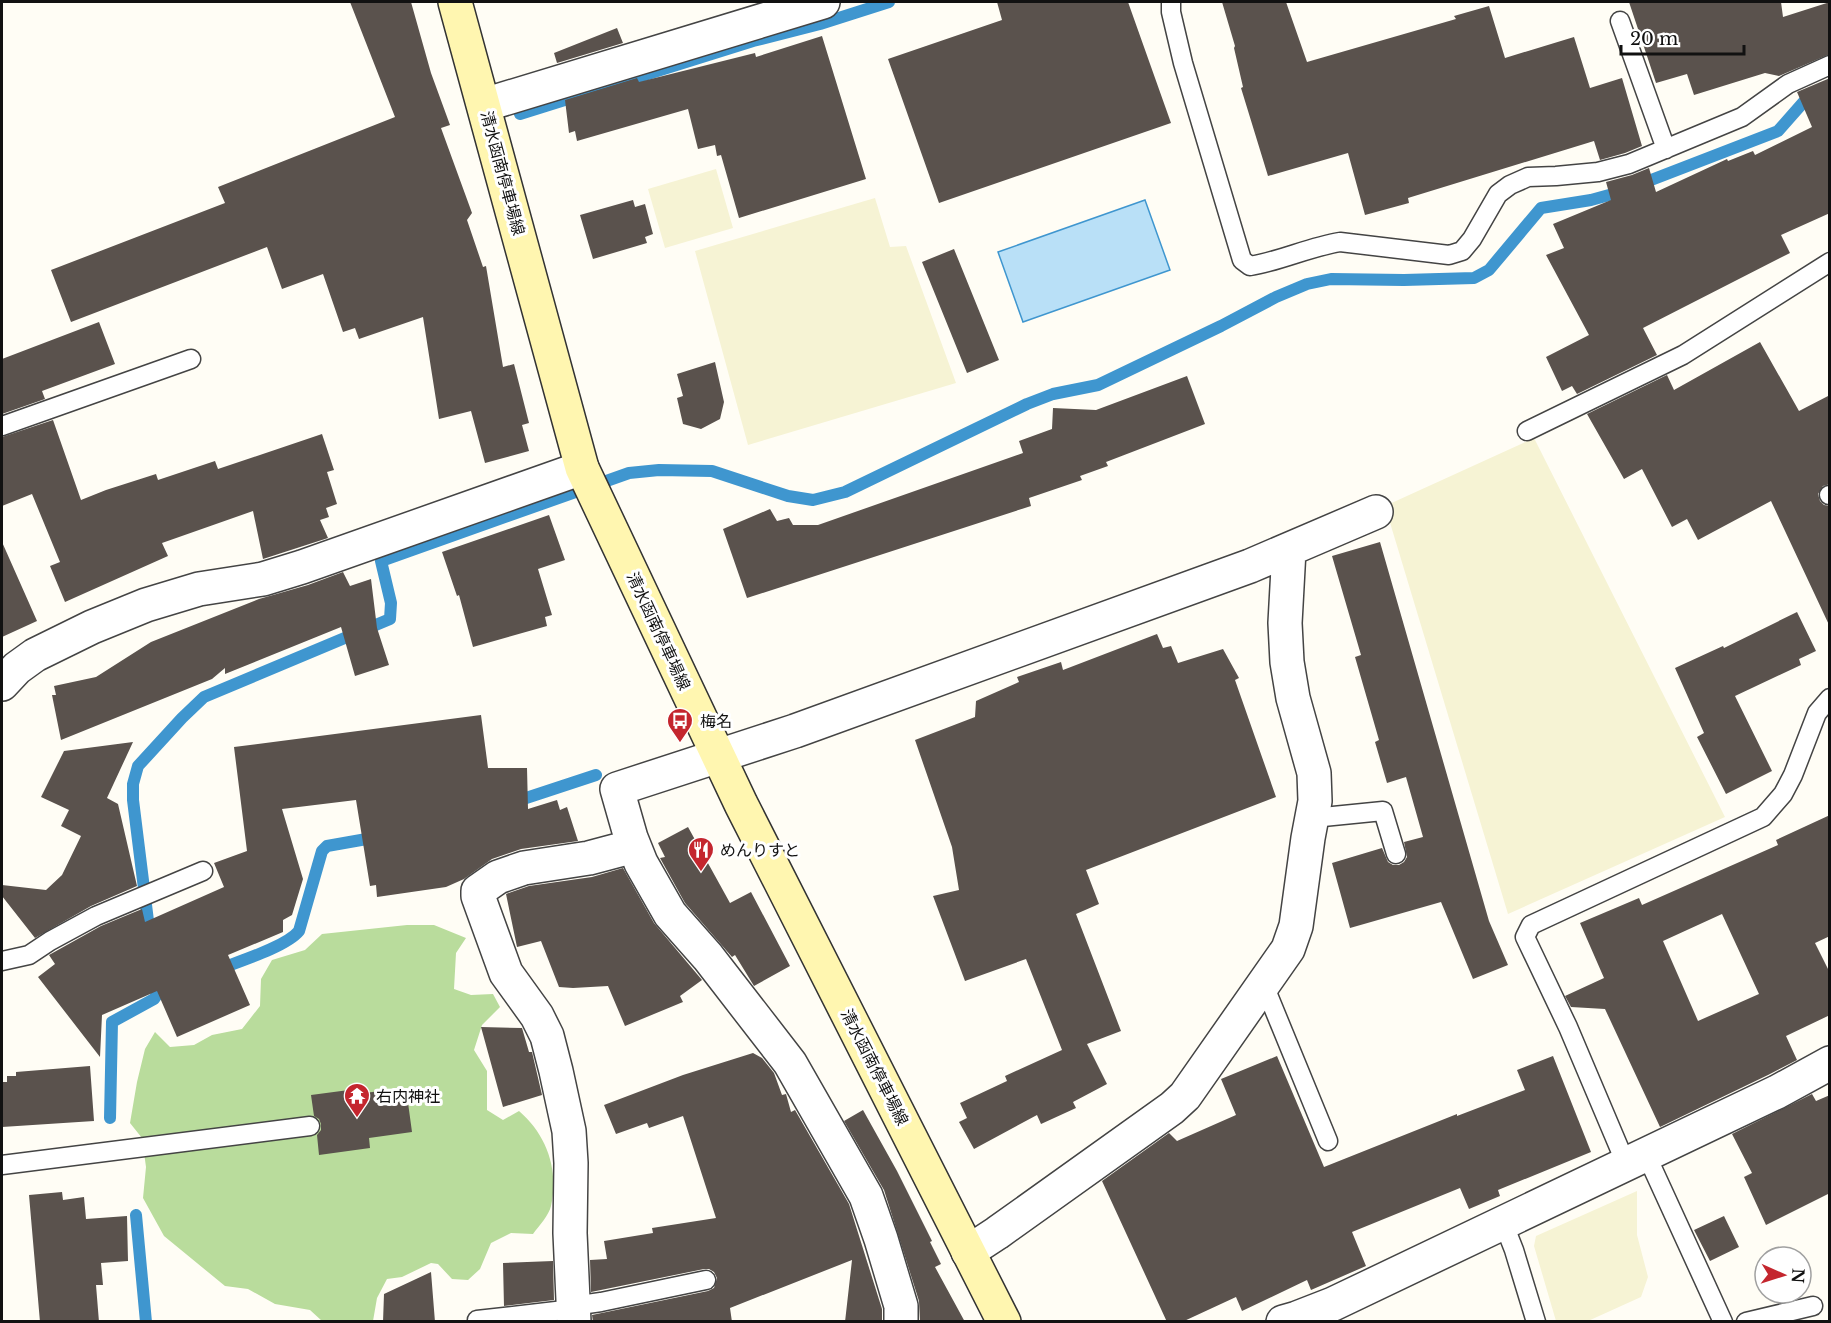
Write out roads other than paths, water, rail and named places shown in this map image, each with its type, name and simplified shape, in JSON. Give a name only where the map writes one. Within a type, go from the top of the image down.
[{"type":"main road","name":"清水函南停車場線","points":[[455,2],[582,468],[719,757],[1004,1322]]},
{"type":"street","points":[[484,105],[823,2]]},
{"type":"street","points":[[2,684],[17,668],[35,655],[92,627],[146,605],[199,589],[263,579],[303,567],[582,468]]},
{"type":"street","points":[[901,1322],[901,1306],[866,1196],[790,1064],[708,957],[670,914],[634,846],[617,789],[795,731],[1250,566],[1377,513]]},
{"type":"street","points":[[968,1252],[1172,1108],[1185,1096],[1288,950],[1296,926],[1315,801],[1314,773],[1293,698],[1287,663],[1285,623],[1289,550]]},
{"type":"street","points":[[573,1312],[570,1142],[556,1071],[547,1036],[537,1016],[506,973],[477,896],[478,891],[498,877],[524,868],[589,858],[634,846]]},
{"type":"street","points":[[1283,1322],[1333,1304],[1777,1092],[1830,1063]]},
{"type":"lane","points":[[1171,2],[1171,12],[1183,63],[1242,260],[1250,266],[1266,264],[1323,245],[1340,242],[1449,255],[1462,251],[1472,239],[1497,194],[1510,185],[1528,177],[1598,172],[1629,164],[1742,117],[1788,84],[1830,65]]},
{"type":"lane","points":[[1620,21],[1666,149]]},
{"type":"lane","points":[[1527,431],[1683,355],[1830,262]]},
{"type":"lane","points":[[2,426],[191,359]]},
{"type":"lane","points":[[1722,1322],[1568,1027],[1525,937],[1531,925],[1763,817],[1783,794],[1793,775],[1817,713],[1830,698]]},
{"type":"lane","points":[[1313,819],[1383,811],[1396,854]]},
{"type":"lane","points":[[2,961],[29,955],[78,924],[203,871]]},
{"type":"lane","points":[[1264,985],[1328,1141]]},
{"type":"lane","points":[[2,1165],[310,1126]]},
{"type":"lane","points":[[1503,1222],[1536,1322]]},
{"type":"lane","points":[[477,1320],[573,1312],[601,1302],[706,1280]]},
{"type":"lane","points":[[1746,1322],[1813,1306]]},
{"type":"water","points":[[1145,200],[1170,270],[1023,322],[998,252]]},
{"type":"waterway","points":[[520,114],[753,41],[820,24],[889,2]]},
{"type":"waterway","points":[[150,937],[133,800],[133,784],[138,766],[204,697],[390,619],[391,603],[381,561],[629,473],[659,470],[712,471],[788,496],[813,500],[845,492],[1027,404],[1053,394],[1098,385],[1307,284],[1331,279],[1474,278],[1489,270],[1541,208],[1591,200],[1620,192],[1778,131],[1808,97],[1813,95]]},
{"type":"waterway","points":[[514,802],[596,775]]},
{"type":"waterway","points":[[217,970],[284,943],[299,931],[322,851],[327,846],[378,837]]},
{"type":"waterway","points":[[110,1118],[112,1022],[154,999],[159,992],[157,978]]},
{"type":"waterway","points":[[136,1215],[146,1322]]},
{"type":"place","name":"梅名","points":[[680,744]]},
{"type":"place","name":"めんりすと","points":[[701,873]]},
{"type":"place","name":"右内神社","points":[[357,1119]]}]
